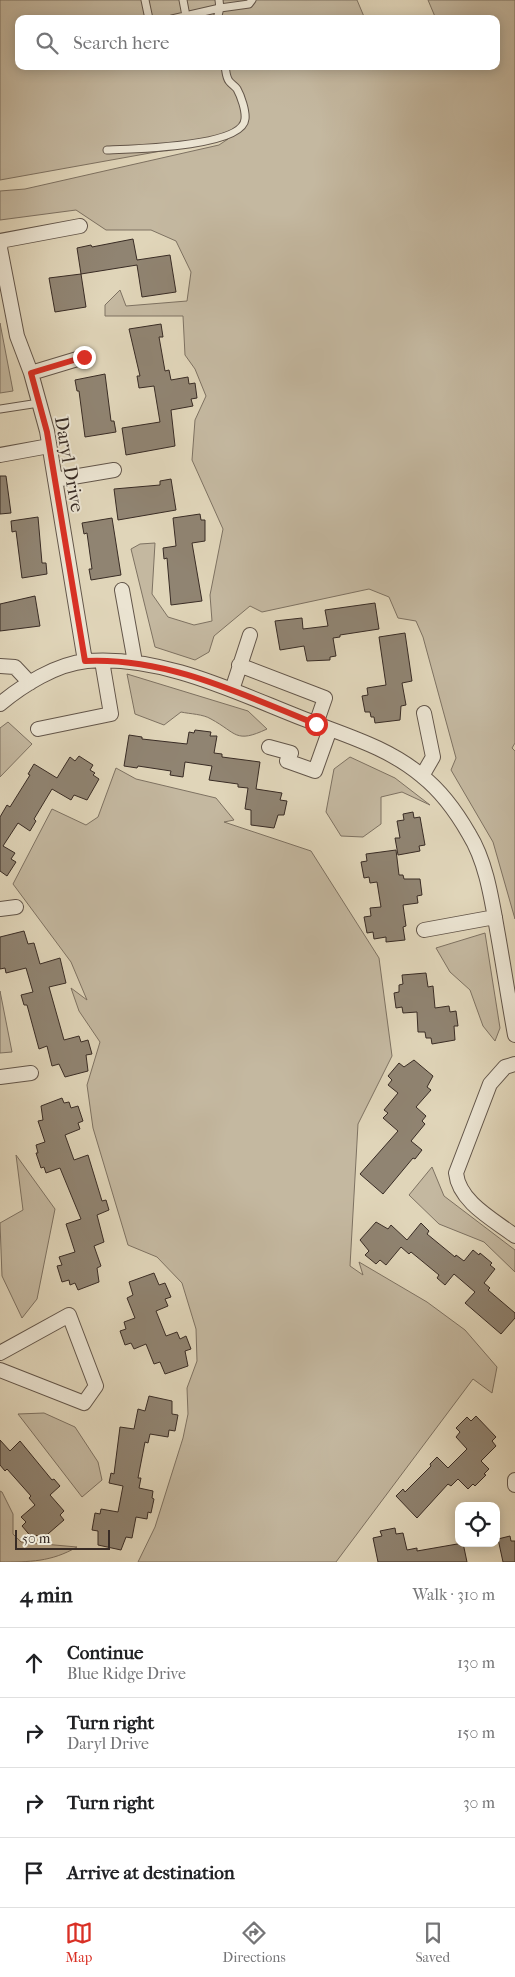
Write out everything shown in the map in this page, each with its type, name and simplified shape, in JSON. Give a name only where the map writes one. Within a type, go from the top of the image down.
[{"type":"street","points":[[0,241],[80,226]]},
{"type":"street","name":"Daryl Drive","points":[[0,248],[17,336],[31,373],[49,446],[85,661]]},
{"type":"street","points":[[31,373],[84,357]]},
{"type":"street","points":[[0,455],[49,446]]},
{"type":"street","points":[[55,480],[114,470]]},
{"type":"street","points":[[122,590],[135,662]]},
{"type":"street","points":[[232,690],[250,635]]},
{"type":"street","points":[[38,729],[110,714],[102,660]]},
{"type":"street","points":[[0,704],[30,683],[68,666],[85,661],[135,662],[164,668],[232,690],[394,756],[422,776],[447,802],[471,836],[486,874],[515,1036]]},
{"type":"street","points":[[239,665],[324,698],[316,724]]},
{"type":"street","points":[[0,666],[15,667],[30,683]]},
{"type":"street","points":[[422,776],[433,757],[424,712]]},
{"type":"street","points":[[269,747],[290,754],[287,761],[315,771],[330,729]]},
{"type":"street","points":[[0,909],[16,906]]},
{"type":"street","points":[[424,930],[495,917]]},
{"type":"street","points":[[515,1064],[505,1067],[490,1084],[456,1173],[460,1190],[465,1197],[515,1236]]},
{"type":"street","points":[[0,1077],[31,1073]]},
{"type":"street","points":[[0,1353],[69,1315],[96,1386],[84,1403],[0,1370]]},
{"type":"street","points":[[515,1480],[515,1485]]},
{"type":"lane","points":[[145,0],[148,15]]},
{"type":"lane","points":[[183,0],[186,15]]},
{"type":"lane","points":[[189,15],[220,4],[250,4],[252,0]]},
{"type":"lane","points":[[107,150],[146,149],[196,143],[233,134],[243,128],[246,118],[243,106],[237,89],[228,80],[226,70]]},
{"type":"lane","points":[[0,410],[39,402]]},
{"type":"shaded area","points":[[0,0],[357,0],[363,15],[15,15],[15,70],[500,70],[500,15],[434,15],[428,0],[515,0],[515,743],[512,748],[515,751],[515,919],[493,842],[451,770],[456,758],[423,637],[416,621],[398,618],[389,597],[369,589],[262,612],[250,606],[214,636],[209,652],[195,660],[155,647],[131,549],[140,544],[155,543],[152,594],[168,617],[194,625],[212,621],[210,595],[223,529],[192,460],[195,420],[206,396],[195,369],[185,355],[183,316],[105,316],[105,305],[120,290],[126,306],[187,301],[191,272],[176,241],[151,230],[106,230],[76,210],[0,220],[0,191],[25,189],[219,145],[228,139],[0,180]]},
{"type":"shaded area","points":[[0,323],[13,391],[0,393]]},
{"type":"shaded area","points":[[127,674],[248,711],[267,729],[248,736],[242,736],[237,735],[208,717],[200,715],[181,712],[164,725],[135,714]]},
{"type":"shaded area","points":[[8,722],[32,744],[0,777],[0,728]]},
{"type":"shaded area","points":[[350,757],[395,778],[430,805],[402,792],[381,797],[381,824],[363,837],[341,836],[326,812],[334,769]]},
{"type":"shaded area","points":[[116,768],[136,779],[216,798],[234,820],[224,822],[311,851],[379,958],[392,1056],[358,1124],[350,1266],[363,1275],[359,1262],[427,1302],[465,1330],[497,1367],[492,1393],[473,1379],[336,1562],[138,1562],[155,1527],[183,1438],[188,1414],[187,1388],[197,1361],[196,1329],[182,1283],[157,1257],[128,1245],[93,1128],[87,1085],[100,1042],[79,1011],[71,988],[87,1000],[71,962],[13,884],[52,809],[86,825],[98,817]]},
{"type":"shaded area","points":[[485,933],[500,1028],[495,1041],[483,1026],[470,990],[450,972],[436,948]]},
{"type":"shaded area","points":[[0,991],[12,1052],[0,1053]]},
{"type":"shaded area","points":[[16,1155],[55,1209],[37,1299],[22,1318],[2,1276],[0,1223],[23,1210]]},
{"type":"shaded area","points":[[432,1167],[444,1196],[515,1250],[515,1272],[484,1242],[439,1224],[409,1195]]},
{"type":"shaded area","points":[[44,1413],[75,1427],[98,1462],[102,1480],[82,1497],[18,1414]]},
{"type":"shaded area","points":[[0,1491],[13,1514],[13,1534],[21,1542],[77,1547],[58,1556],[40,1560],[0,1562]]},
{"type":"building","points":[[133,239],[137,260],[170,255],[176,292],[142,297],[137,265],[81,274],[77,248]]},
{"type":"building","points":[[81,274],[86,307],[55,312],[49,278]]},
{"type":"building","points":[[161,324],[163,337],[159,337],[165,371],[169,370],[171,380],[188,377],[189,384],[195,383],[197,398],[191,399],[193,406],[171,410],[175,446],[126,455],[122,428],[160,422],[154,386],[139,388],[137,376],[140,376],[129,329]]},
{"type":"building","points":[[105,374],[111,421],[114,421],[116,432],[85,437],[79,391],[77,391],[75,380]]},
{"type":"building","points":[[0,476],[6,476],[11,513],[0,514]]},
{"type":"building","points":[[171,479],[176,510],[118,520],[114,489],[160,485],[160,481]]},
{"type":"building","points":[[200,514],[201,520],[205,520],[205,541],[192,543],[202,601],[171,605],[167,558],[164,559],[163,548],[176,546],[173,518]]},
{"type":"building","points":[[38,517],[42,563],[46,563],[47,574],[22,578],[16,531],[12,532],[11,521]]},
{"type":"building","points":[[112,518],[121,575],[91,580],[89,569],[92,569],[87,533],[84,534],[82,523]]},
{"type":"building","points":[[35,596],[40,626],[0,631],[0,604]]},
{"type":"building","points":[[375,603],[379,629],[340,635],[340,637],[333,638],[336,656],[330,657],[330,660],[307,661],[304,646],[280,650],[275,621],[302,618],[303,629],[328,626],[325,610]]},
{"type":"building","points":[[405,633],[412,681],[402,683],[406,705],[401,706],[400,720],[375,723],[374,717],[371,717],[370,712],[365,712],[362,696],[368,695],[367,688],[386,685],[379,637]]},
{"type":"building","points":[[195,730],[211,732],[210,736],[217,736],[214,753],[222,754],[222,757],[260,762],[256,789],[282,793],[280,800],[287,801],[284,815],[278,815],[274,828],[251,825],[251,810],[245,809],[248,788],[238,787],[238,784],[209,780],[212,766],[185,762],[183,777],[170,775],[171,771],[124,766],[129,735],[142,737],[142,739],[187,744],[189,732],[194,733]]},
{"type":"building","points":[[79,756],[93,765],[90,770],[99,779],[87,800],[74,795],[71,800],[52,789],[34,819],[36,821],[30,831],[18,823],[3,846],[15,853],[11,859],[16,862],[7,876],[0,871],[0,817],[7,805],[10,807],[30,775],[28,774],[34,764],[57,778],[70,757],[75,761]]},
{"type":"building","points":[[413,812],[414,818],[420,817],[425,845],[419,846],[420,851],[398,855],[395,838],[400,838],[397,821],[404,820],[403,814]]},
{"type":"building","points":[[396,850],[399,875],[403,875],[404,879],[420,879],[422,895],[417,896],[418,903],[403,905],[406,926],[403,927],[405,940],[386,942],[386,937],[374,939],[373,932],[367,933],[364,917],[371,916],[370,908],[381,907],[377,882],[370,883],[369,877],[364,878],[361,862],[367,861],[366,854]]},
{"type":"building","points":[[24,931],[28,944],[34,943],[40,964],[60,958],[66,983],[49,987],[64,1040],[79,1036],[81,1042],[88,1040],[92,1054],[86,1055],[88,1071],[65,1077],[59,1064],[52,1066],[47,1046],[39,1049],[27,1005],[24,1005],[21,995],[33,992],[26,968],[6,973],[5,968],[0,969],[0,937]]},
{"type":"building","points":[[426,973],[428,987],[433,986],[435,1008],[449,1006],[450,1012],[456,1011],[458,1026],[454,1026],[455,1040],[432,1044],[431,1038],[426,1038],[425,1032],[418,1032],[417,1012],[403,1013],[402,1007],[396,1008],[394,993],[399,992],[399,985],[403,984],[402,975]]},
{"type":"building","points":[[414,1060],[433,1076],[427,1087],[431,1090],[416,1107],[426,1116],[422,1121],[425,1124],[411,1141],[422,1150],[383,1194],[360,1174],[398,1131],[383,1118],[388,1113],[384,1110],[398,1093],[388,1085],[392,1080],[388,1076],[399,1063],[404,1067]]},
{"type":"building","points":[[62,1098],[64,1103],[69,1102],[71,1108],[78,1106],[83,1121],[78,1123],[80,1129],[65,1135],[74,1160],[88,1155],[102,1201],[106,1200],[109,1210],[97,1215],[104,1242],[94,1246],[101,1266],[97,1268],[99,1282],[78,1290],[75,1283],[70,1285],[69,1280],[62,1282],[57,1266],[62,1265],[59,1257],[75,1252],[66,1224],[81,1219],[60,1168],[46,1173],[44,1167],[41,1168],[36,1153],[38,1153],[36,1145],[45,1142],[38,1121],[43,1120],[41,1106]]},
{"type":"building","points":[[376,1222],[388,1229],[391,1225],[407,1240],[421,1223],[429,1231],[427,1234],[455,1257],[456,1255],[464,1261],[473,1250],[479,1255],[480,1253],[492,1263],[490,1265],[495,1269],[484,1283],[490,1288],[488,1290],[515,1313],[515,1318],[501,1334],[465,1303],[475,1292],[454,1274],[445,1285],[437,1278],[439,1275],[411,1252],[409,1254],[401,1247],[386,1265],[380,1260],[376,1264],[365,1255],[369,1251],[360,1240]]},
{"type":"building","points":[[154,1273],[159,1285],[165,1283],[171,1297],[165,1299],[168,1306],[156,1311],[166,1336],[177,1332],[180,1339],[186,1336],[191,1349],[185,1351],[188,1366],[165,1374],[160,1362],[154,1364],[146,1344],[134,1349],[131,1343],[125,1345],[120,1331],[126,1329],[124,1322],[135,1318],[127,1298],[133,1295],[129,1282]]},
{"type":"building","points":[[149,1396],[172,1401],[172,1414],[178,1415],[175,1431],[169,1430],[168,1437],[150,1434],[148,1443],[145,1442],[138,1478],[141,1478],[139,1488],[153,1491],[152,1498],[154,1499],[151,1513],[148,1512],[147,1519],[136,1517],[132,1538],[126,1537],[121,1550],[98,1545],[98,1531],[92,1530],[95,1513],[100,1514],[101,1509],[118,1512],[123,1486],[109,1483],[111,1473],[114,1474],[120,1427],[134,1429],[138,1409],[145,1411]]},
{"type":"building","points":[[476,1416],[496,1437],[492,1441],[496,1446],[481,1461],[489,1469],[484,1474],[486,1475],[475,1486],[473,1484],[468,1489],[458,1479],[451,1486],[448,1484],[417,1518],[396,1496],[403,1489],[405,1492],[431,1466],[430,1464],[437,1457],[448,1468],[467,1449],[456,1437],[460,1432],[456,1428],[467,1417],[471,1421]]},
{"type":"building","points":[[0,1440],[10,1451],[20,1441],[52,1480],[54,1479],[60,1486],[50,1495],[64,1511],[60,1515],[64,1520],[41,1540],[37,1535],[33,1539],[22,1526],[26,1522],[21,1517],[35,1505],[29,1498],[31,1496],[7,1469],[5,1471],[0,1465]]},
{"type":"building","points":[[395,1528],[396,1534],[403,1533],[407,1550],[417,1548],[417,1551],[455,1544],[455,1547],[464,1547],[467,1562],[378,1562],[373,1538],[382,1536],[380,1531]]},
{"type":"building","points":[[510,1536],[511,1541],[515,1541],[515,1562],[503,1562],[500,1538]]},
{"type":"route","points":[[84,357],[31,373],[47,432],[85,661],[135,662],[164,668],[232,690],[316,724]]}]
